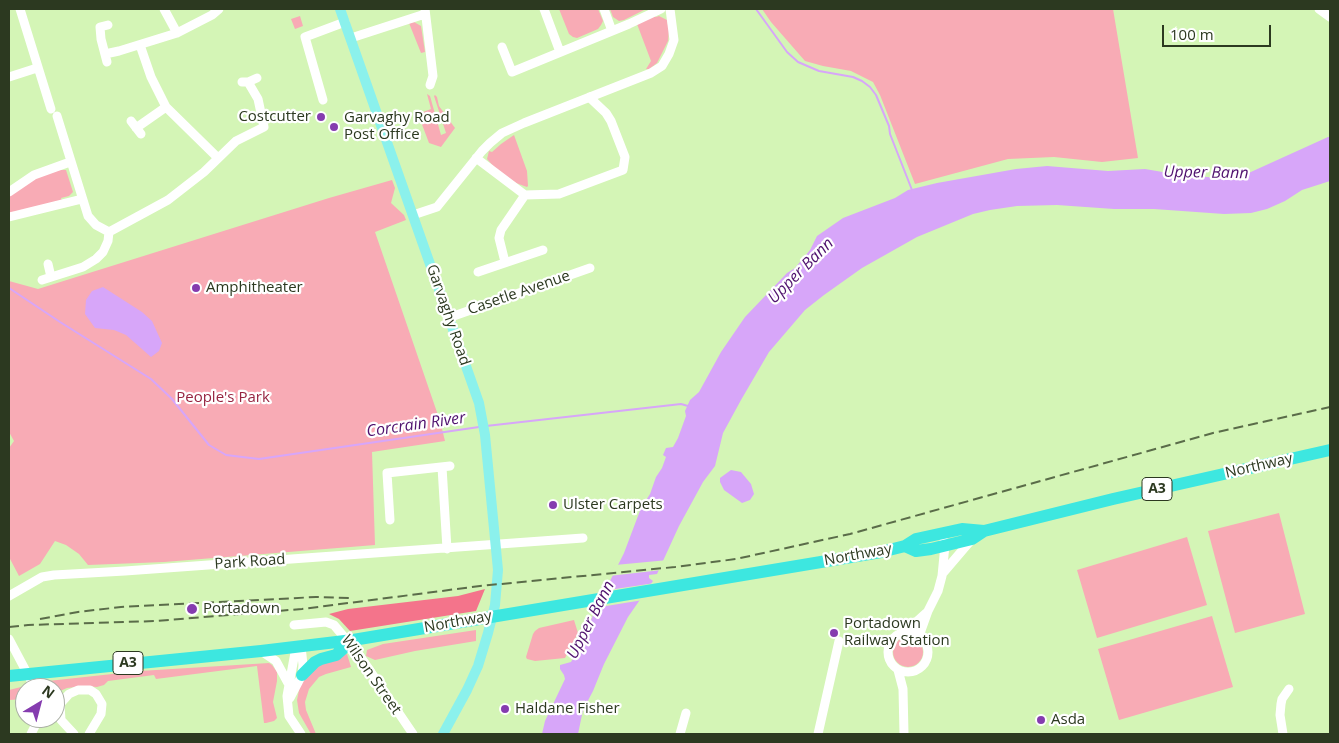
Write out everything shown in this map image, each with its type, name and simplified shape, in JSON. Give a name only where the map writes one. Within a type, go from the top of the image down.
[{"type":"highway","name":"Northway","points":[[944,539],[962,529],[984,531],[1113,499],[1330,450]]},
{"type":"highway","name":"Northway","points":[[9,676],[349,642],[468,620],[880,552],[905,546],[916,539],[972,539],[984,531]]},
{"type":"highway","points":[[302,675],[315,662],[336,655],[349,642]]},
{"type":"main road","name":"Garvaghy Road","points":[[340,9],[379,109],[412,215],[483,418],[498,570],[496,595],[488,633],[478,666],[443,734]]},
{"type":"street","points":[[20,9],[88,216],[96,225],[109,232]]},
{"type":"street","points":[[164,9],[177,33]]},
{"type":"street","points":[[108,25],[100,27],[106,58],[177,33],[220,9]]},
{"type":"street","points":[[544,9],[560,52]]},
{"type":"street","points":[[604,9],[612,31]]},
{"type":"street","points":[[502,47],[512,72],[661,9]]},
{"type":"street","points":[[412,215],[437,207],[490,143],[512,128],[651,73],[662,66],[674,40],[670,9]]},
{"type":"street","points":[[1319,9],[1330,17]]},
{"type":"street","points":[[351,38],[425,12],[433,76],[430,85]]},
{"type":"street","points":[[323,100],[305,38],[345,22]]},
{"type":"street","points":[[140,45],[151,77],[166,107],[218,158]]},
{"type":"street","points":[[9,77],[38,68]]},
{"type":"street","points":[[109,232],[168,200],[204,172],[236,141],[264,127],[258,98],[249,81]]},
{"type":"street","points":[[476,158],[525,194],[559,194],[623,170],[625,157],[611,121],[589,97]]},
{"type":"street","points":[[136,128],[166,107]]},
{"type":"street","points":[[9,192],[34,175],[70,162]]},
{"type":"street","points":[[505,262],[499,238],[501,230],[525,194]]},
{"type":"street","points":[[9,218],[82,199]]},
{"type":"street","points":[[42,280],[83,267],[96,259],[103,252],[108,241],[109,232]]},
{"type":"street","points":[[478,272],[543,250]]},
{"type":"street","points":[[48,264],[51,276]]},
{"type":"street","name":"Casetle Avenue","points":[[448,318],[590,268]]},
{"type":"street","points":[[390,520],[387,473],[446,466],[447,548]]},
{"type":"street","name":"Park Road","points":[[9,596],[42,577],[54,575],[496,546],[583,538]]},
{"type":"street","points":[[920,636],[942,576],[944,539]]},
{"type":"street","points":[[942,576],[972,539]]},
{"type":"street","points":[[905,632],[920,636],[927,645],[928,656],[923,667],[911,672],[903,672],[893,665],[890,660],[889,648],[895,638],[905,632],[928,611]]},
{"type":"street","name":"Wilson Street","points":[[294,625],[326,622],[334,625],[360,656],[408,730],[413,734]]},
{"type":"street","points":[[9,639],[30,678]]},
{"type":"street","points":[[818,734],[839,641]]},
{"type":"street","points":[[288,704],[292,691],[302,675],[303,665],[298,646]]},
{"type":"street","points":[[298,646],[288,684],[288,704],[289,716],[301,734]]},
{"type":"street","points":[[261,651],[276,661],[288,684]]},
{"type":"street","points":[[898,670],[903,689],[904,734]]},
{"type":"street","points":[[903,689],[911,672]]},
{"type":"street","points":[[1283,734],[1280,715],[1281,704],[1288,689]]},
{"type":"street","points":[[65,698],[78,690],[90,690],[96,694],[102,704],[100,714],[89,734]]},
{"type":"street","points":[[680,734],[686,713]]},
{"type":"street","points":[[65,724],[74,734]]},
{"type":"green space","points":[[559,9],[598,9],[603,21],[598,29],[577,38],[573,37],[569,34]]},
{"type":"green space","points":[[610,9],[646,9],[619,21],[613,17]]},
{"type":"green space","points":[[762,9],[1113,9],[1138,158],[1102,162],[1054,157],[1008,159],[915,184],[880,95],[873,82],[851,71],[805,61]]},
{"type":"green space","points":[[300,16],[303,26],[295,29],[291,19]]},
{"type":"green space","points":[[654,16],[667,20],[668,41],[657,63],[646,69],[651,61],[637,24]]},
{"type":"green space","points":[[414,22],[421,26],[425,52],[421,53],[409,23]]},
{"type":"green space","points":[[427,94],[430,96],[441,135],[446,133],[435,95],[439,106],[455,128],[441,147],[429,143],[418,114],[431,109]]},
{"type":"green space","points":[[514,135],[527,171],[527,187],[516,183],[495,168],[487,159],[489,151],[492,152]]},
{"type":"green space","points":[[58,170],[66,170],[73,192],[69,196],[61,198],[62,201],[9,214],[9,196],[38,176]]},
{"type":"green space","name":"People's Park","points":[[392,180],[395,188],[391,203],[404,215],[406,220],[375,232],[440,421],[445,441],[372,452],[375,545],[164,562],[88,565],[79,554],[66,545],[55,541],[40,564],[19,576],[9,557],[9,448],[14,441],[9,432],[9,281],[38,289]]},
{"type":"green space","points":[[1279,513],[1305,614],[1235,633],[1208,531]]},
{"type":"green space","points":[[1187,537],[1207,605],[1097,638],[1077,570]]},
{"type":"green space","points":[[1212,616],[1233,687],[1119,720],[1098,649]]},
{"type":"green space","points":[[574,620],[578,633],[565,658],[535,661],[527,659],[526,657],[535,631],[539,628]]},
{"type":"green space","points":[[476,630],[476,641],[375,660],[366,656],[367,650],[383,644]]},
{"type":"green space","points":[[908,637],[919,641],[923,652],[919,663],[908,667],[897,663],[893,652],[897,641]]},
{"type":"green space","points":[[347,654],[351,667],[319,677],[309,689],[305,702],[306,710],[316,734],[311,734],[299,713],[297,700],[300,685],[309,669],[337,656]]},
{"type":"green space","points":[[269,663],[277,672],[273,702],[277,718],[274,721],[264,723],[257,666],[156,679],[154,675],[108,681],[104,685],[97,687],[84,686],[65,689],[65,679],[140,671]]},
{"type":"green space","points":[[15,688],[15,700],[9,700],[9,690]]},
{"type":"shaded area","points":[[485,589],[476,611],[350,631],[339,619],[329,614],[348,609],[458,596]]},
{"type":"water","name":"Upper Bann","points":[[1330,137],[1330,181],[1302,190],[1285,201],[1267,209],[1251,213],[1224,214],[1057,205],[1017,206],[990,210],[973,214],[917,237],[862,268],[824,295],[805,310],[769,352],[741,400],[723,433],[715,466],[703,482],[679,526],[657,574],[649,575],[649,578],[653,581],[628,617],[604,664],[583,710],[578,734],[542,734],[545,721],[565,679],[560,665],[571,662],[585,637],[593,615],[624,553],[641,508],[662,468],[666,457],[663,455],[666,448],[673,447],[678,438],[690,400],[699,392],[721,352],[745,317],[787,273],[795,268],[810,250],[817,236],[843,218],[895,198],[908,190],[937,183],[1016,169],[1047,166],[1108,171],[1145,169],[1180,175],[1220,178],[1242,176]]},
{"type":"water","points":[[103,287],[142,312],[152,321],[162,343],[159,351],[151,357],[126,335],[114,330],[95,328],[85,314],[86,300],[92,291]]},
{"type":"water","points":[[731,470],[741,472],[751,484],[754,494],[750,500],[742,503],[724,490],[720,478]]},
{"type":"pier","points":[[668,560],[662,570],[609,576],[615,565]]},
{"type":"pier","points":[[655,583],[643,600],[594,608],[602,591]]},
{"type":"waterway","points":[[756,9],[787,52],[798,62],[819,71],[853,77],[870,87],[876,95],[889,126],[890,134],[912,190]]},
{"type":"waterway","name":"Corcrain River","points":[[9,288],[151,379],[172,399],[209,445],[226,455],[259,459],[479,427]]},
{"type":"waterway","name":"Corcrain River","points":[[486,426],[681,404],[688,406]]},
{"type":"railway","points":[[9,627],[156,621],[302,609],[480,586],[675,567],[736,559],[850,534],[1213,433],[1330,407]]},
{"type":"railway","points":[[40,619],[121,607],[316,597],[351,598]]},
{"type":"place","name":"Costcutter","points":[[321,117]]},
{"type":"place","name":"Garvaghy Road Post Office","points":[[334,127]]},
{"type":"place","name":"Amphitheater","points":[[196,288]]},
{"type":"place","name":"Ulster Carpets","points":[[553,505]]},
{"type":"place","name":"Portadown","points":[[192,609]]},
{"type":"place","name":"Portadown Railway Station","points":[[834,633]]},
{"type":"place","name":"Haldane Fisher","points":[[505,709]]},
{"type":"place","name":"Asda","points":[[1041,720]]}]
